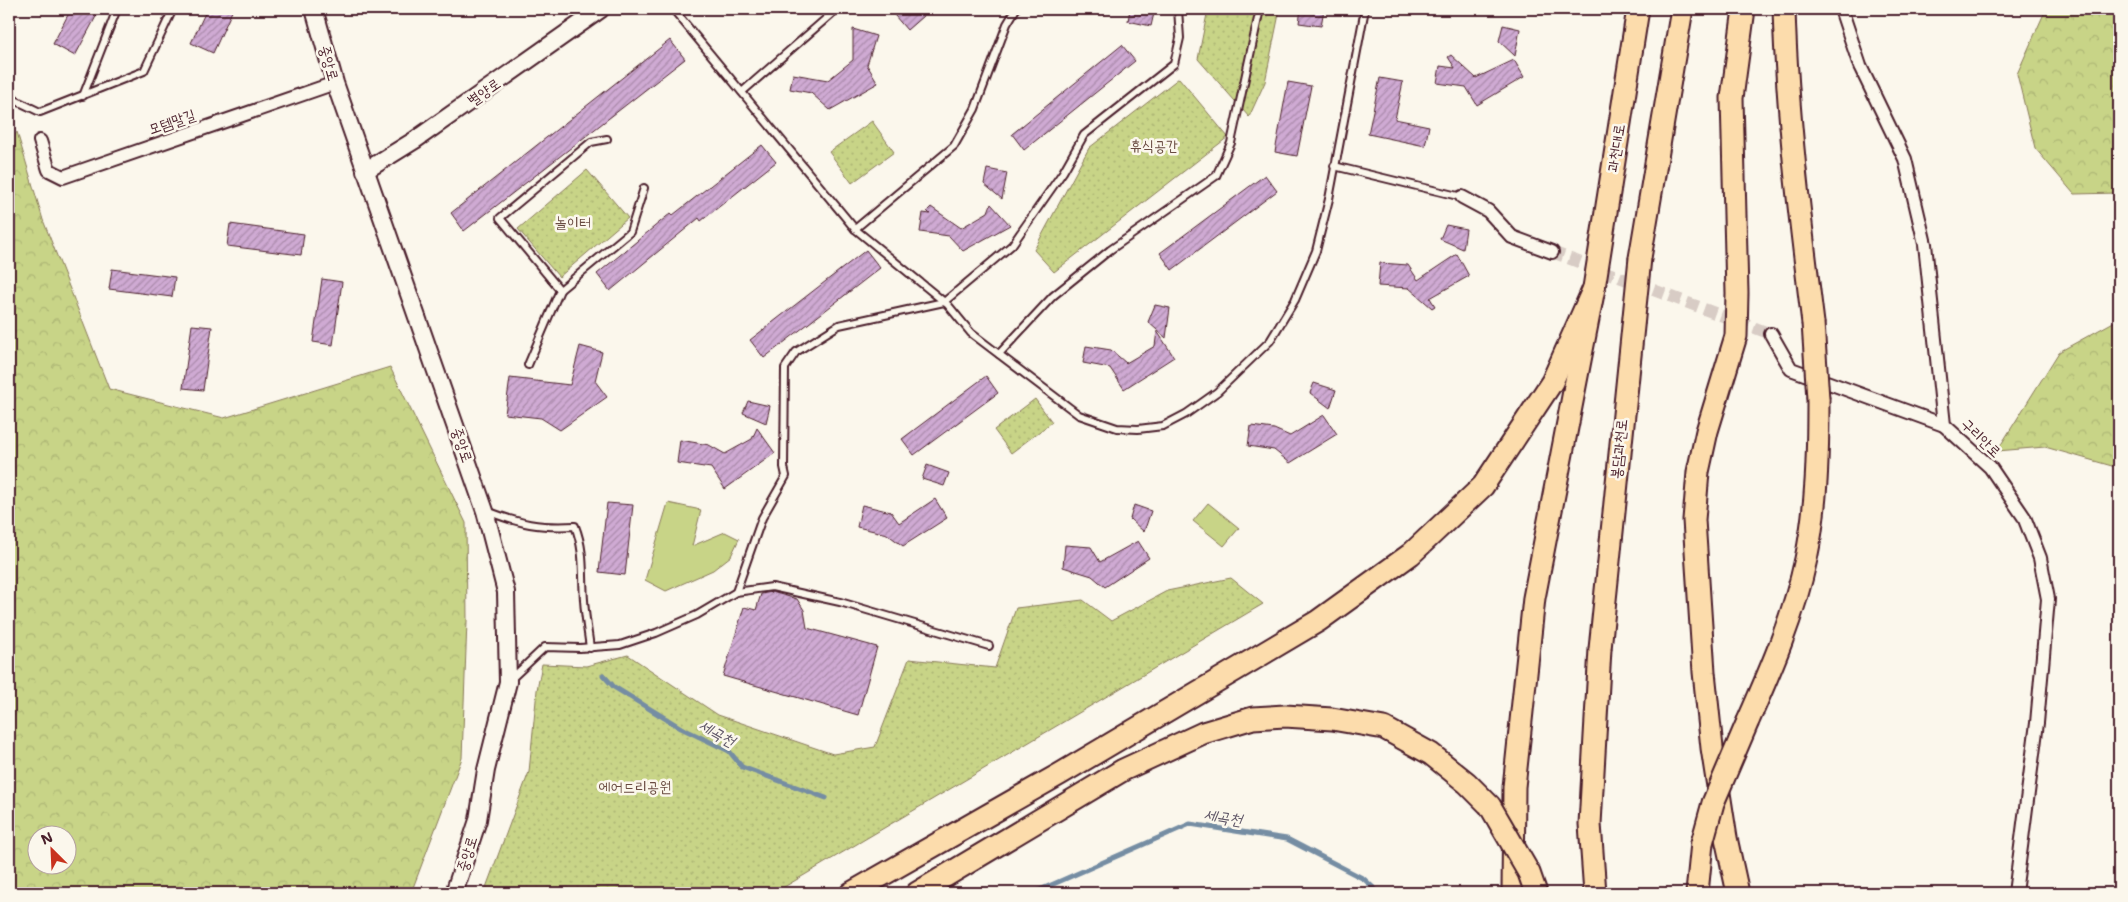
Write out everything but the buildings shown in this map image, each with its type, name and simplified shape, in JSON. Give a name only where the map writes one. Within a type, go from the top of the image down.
[{"type":"highway","name":"과천대로","points":[[1594,288],[1638,9]]},
{"type":"highway","name":"봉담과천로","points":[[1595,893],[1590,824],[1600,649],[1640,258],[1682,9]]},
{"type":"highway","points":[[1738,893],[1726,838],[1712,748],[1704,672],[1694,520],[1698,472],[1707,431],[1736,336],[1737,293],[1732,98],[1744,9]]},
{"type":"highway","points":[[1697,893],[1702,843],[1713,803],[1783,641],[1806,560],[1817,480],[1818,400],[1813,323],[1794,170],[1786,77],[1784,9]]},
{"type":"highway","points":[[850,893],[1052,779],[1318,621],[1411,554],[1483,486],[1552,382],[1594,288]]},
{"type":"highway","points":[[1513,893],[1514,787],[1534,598],[1594,288]]},
{"type":"highway","points":[[917,893],[1124,770],[1203,733],[1253,718],[1285,716],[1332,719],[1384,728],[1431,754],[1468,783],[1490,806],[1529,873],[1536,893]]},
{"type":"street","name":"중앙로","points":[[314,9],[335,83],[365,171],[486,511],[506,592],[508,682],[486,770],[478,820],[454,893]]},
{"type":"street","name":"별양로","points":[[365,171],[416,140],[601,9]]},
{"type":"street","name":"구리안로","points":[[1841,9],[1860,66],[1905,159],[1925,244],[1944,425],[1990,467],[2024,517],[2040,558],[2048,599],[2037,723],[2015,893]]},
{"type":"street","name":"모템말길","points":[[40,141],[49,170],[63,177],[335,83]]},
{"type":"street","points":[[1462,197],[1488,211],[1512,237],[1552,252]]},
{"type":"street","points":[[1771,334],[1791,369],[1944,425]]},
{"type":"lane","points":[[83,96],[117,9]]},
{"type":"lane","points":[[9,93],[15,100],[40,112],[144,71],[173,9]]},
{"type":"lane","points":[[673,9],[855,229],[944,302],[971,333],[1079,415],[1117,428],[1138,430],[1163,426],[1186,414],[1217,392],[1270,341],[1295,300],[1316,251],[1329,199],[1365,9]]},
{"type":"lane","points":[[742,92],[838,9]]},
{"type":"lane","points":[[855,229],[954,146],[975,109],[1007,24],[1016,9]]},
{"type":"lane","points":[[736,592],[762,518],[786,476],[784,467],[785,368],[796,352],[839,325],[944,302],[1012,246],[1063,172],[1084,135],[1174,64],[1180,38],[1178,9]]},
{"type":"lane","points":[[999,354],[1053,296],[1110,250],[1216,176],[1231,143],[1260,9]]},
{"type":"lane","points":[[560,290],[500,218],[591,142],[607,139]]},
{"type":"lane","points":[[1334,166],[1462,197]]},
{"type":"lane","points":[[528,365],[560,290],[630,232],[644,188]]},
{"type":"lane","points":[[486,511],[520,524],[549,528],[575,526],[581,542],[583,557],[584,601],[590,648]]},
{"type":"lane","points":[[508,682],[544,647],[590,648],[620,645],[656,633],[697,615],[736,592],[772,587],[840,602],[990,646]]},
{"type":"green space","points":[[1208,9],[1280,9],[1265,82],[1249,117],[1198,59]]},
{"type":"green space","points":[[2046,9],[2119,9],[2119,193],[2074,194],[2035,148],[2017,74]]},
{"type":"green space","name":"휴식공간","points":[[1179,78],[1228,137],[1054,272],[1034,250],[1089,148]]},
{"type":"green space","points":[[872,121],[894,152],[852,183],[829,152]]},
{"type":"green space","points":[[17,132],[43,220],[109,389],[224,418],[390,367],[466,523],[467,621],[462,758],[411,893],[9,893],[9,143]]},
{"type":"green space","name":"놀이터","points":[[587,170],[628,218],[559,277],[518,229]]},
{"type":"green space","points":[[2119,319],[2119,468],[2045,447],[1997,451],[2059,352]]},
{"type":"green space","points":[[1035,399],[1052,422],[1011,453],[994,430]]},
{"type":"green space","points":[[668,503],[701,510],[692,546],[725,532],[739,539],[731,556],[713,570],[666,591],[645,580]]},
{"type":"green space","points":[[1208,503],[1239,528],[1224,546],[1193,521]]},
{"type":"green space","name":"에어드리공원","points":[[1231,578],[1263,604],[774,893],[484,893],[529,772],[537,690],[542,664],[586,666],[628,655],[718,715],[833,754],[875,747],[909,659],[995,668],[1016,608],[1083,600],[1111,621],[1167,591]]},
{"type":"waterway","name":"세곡천","points":[[603,675],[614,687],[681,728],[729,751],[742,767],[826,798]]},
{"type":"waterway","name":"세곡천","points":[[1033,893],[1190,824],[1287,839],[1364,879],[1379,893]]},
{"type":"tunnel","points":[[1552,252],[1771,334]]}]
